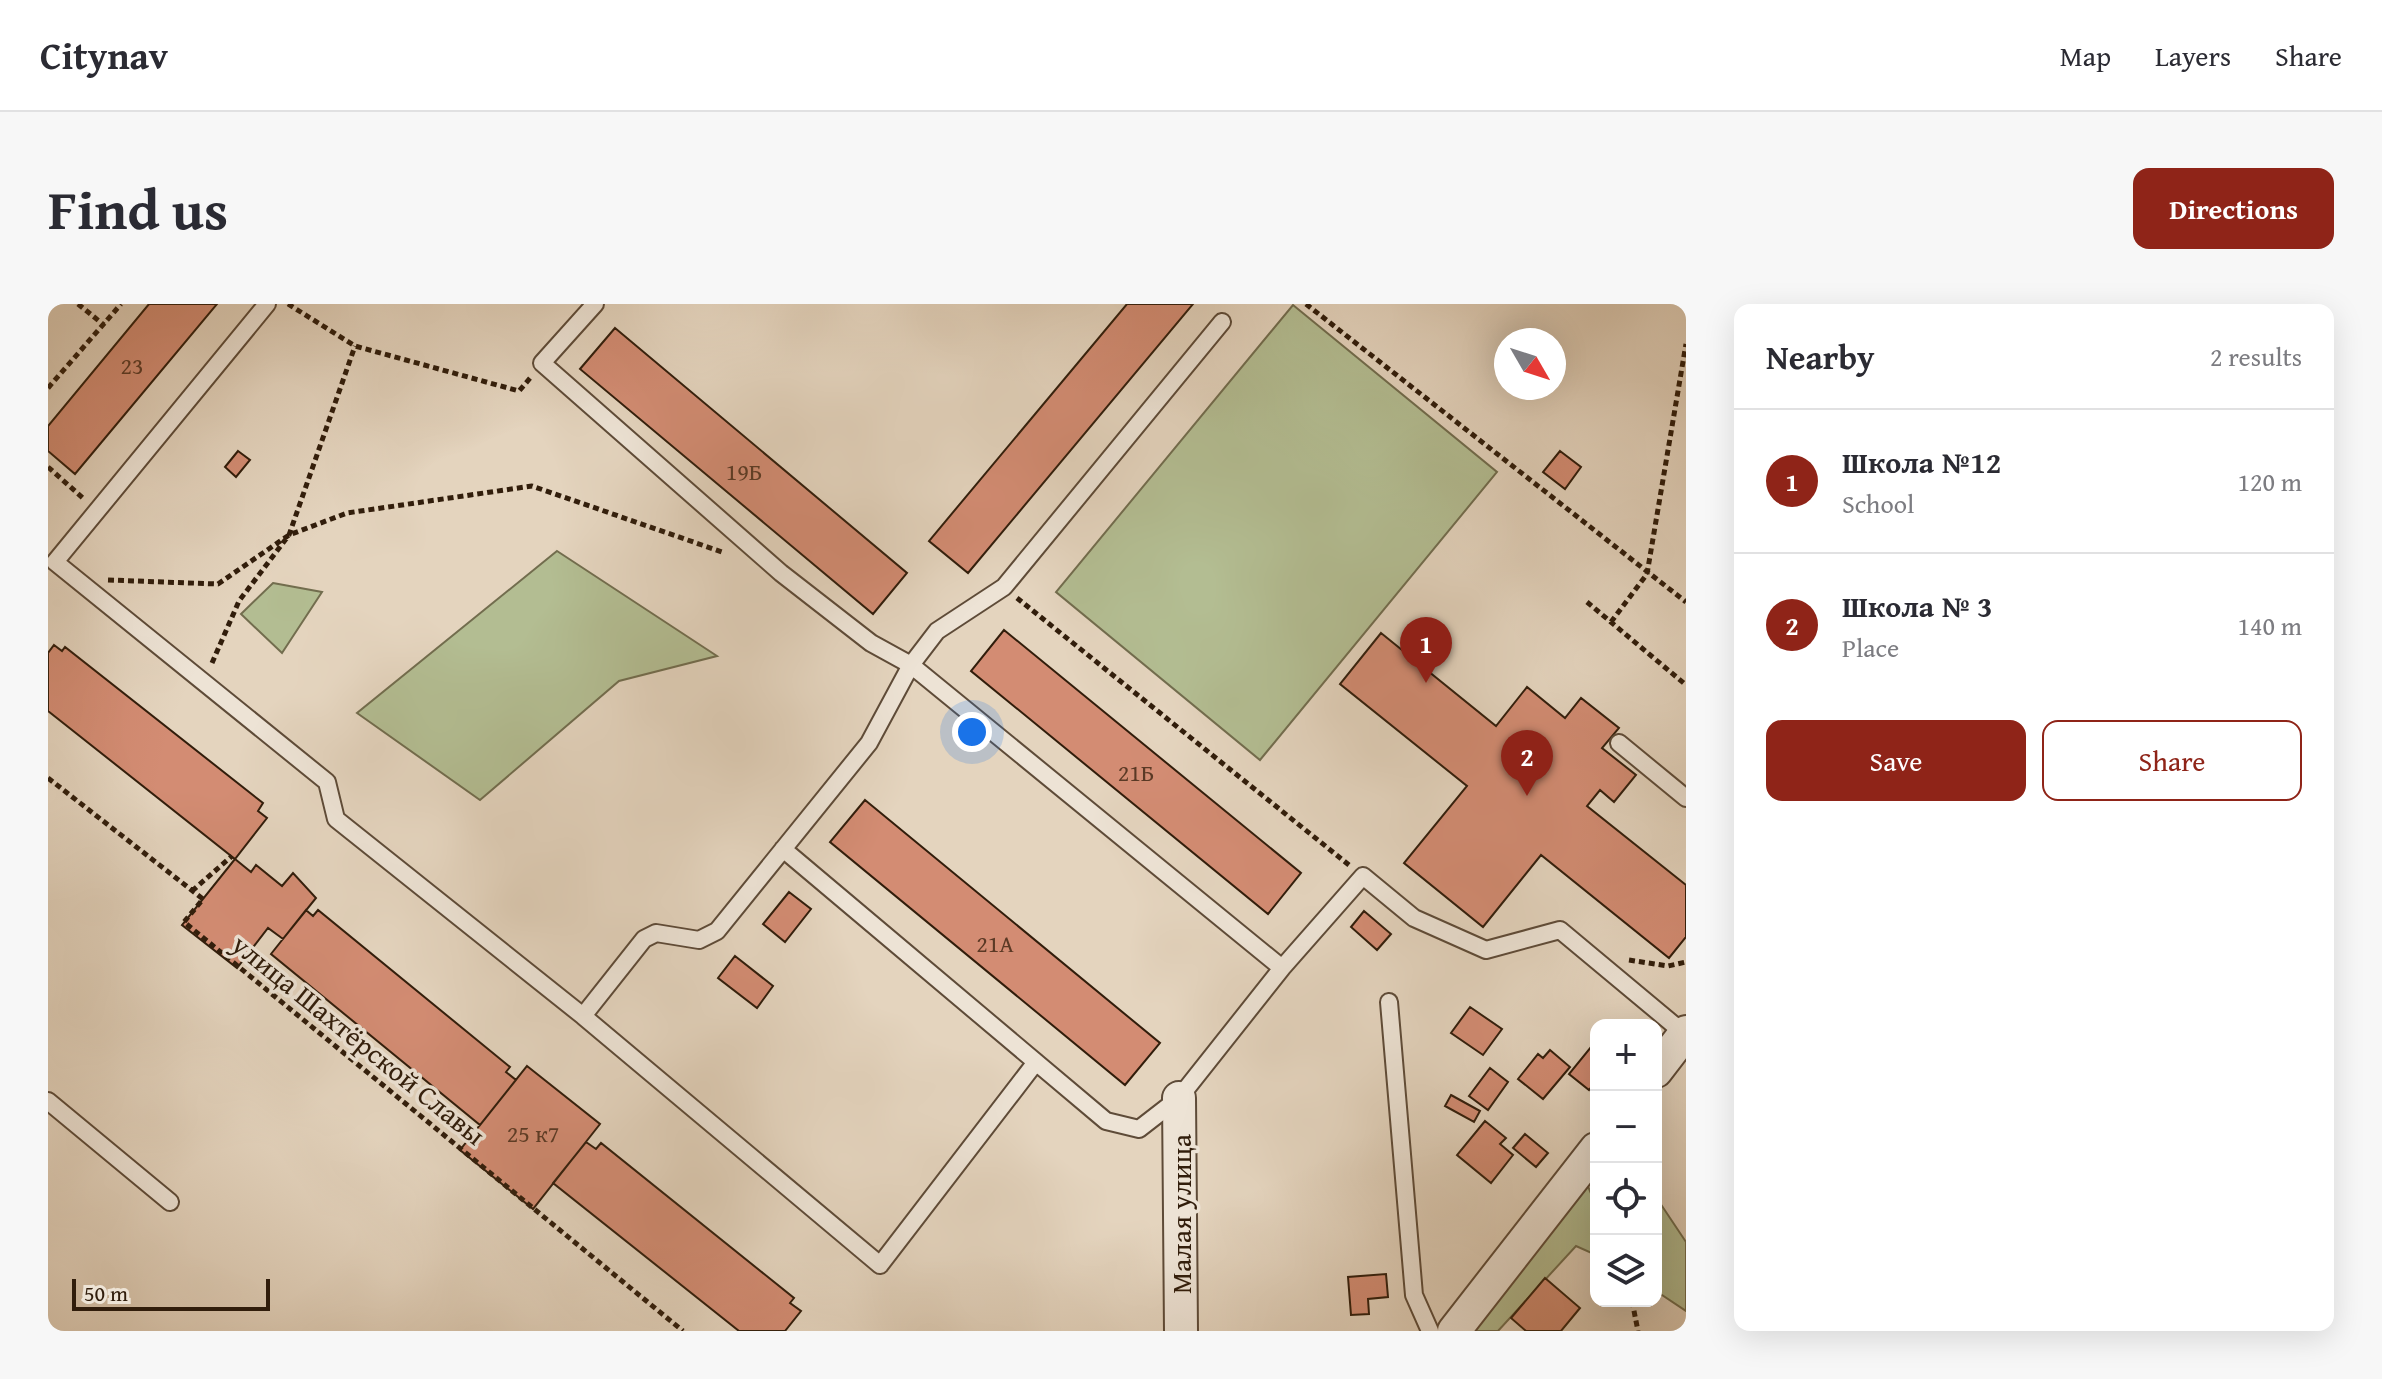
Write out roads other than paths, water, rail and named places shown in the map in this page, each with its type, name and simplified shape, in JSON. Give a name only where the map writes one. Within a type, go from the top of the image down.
[{"type":"street","points":[[1662,1064],[1686,1034]]},
{"type":"street","name":"Малая улица","points":[[1179,1098],[1181,1331]]},
{"type":"street","points":[[1454,1331],[1590,1157]]},
{"type":"lane","points":[[267,304],[55,562],[327,782],[336,819],[583,1016],[880,1265],[1036,1062]]},
{"type":"lane","points":[[595,304],[542,363],[781,573],[871,643],[911,665],[1282,968]]},
{"type":"lane","points":[[583,1016],[644,939],[656,933],[699,940],[717,931],[869,743],[911,665],[937,631],[1004,587],[1222,322]]},
{"type":"lane","points":[[1619,743],[1686,798]]},
{"type":"lane","points":[[783,849],[1106,1121],[1139,1129],[1179,1098],[1282,968],[1363,876],[1414,918],[1486,950],[1560,930],[1686,1034]]},
{"type":"lane","points":[[1389,1002],[1414,1295],[1430,1331]]},
{"type":"lane","points":[[48,1101],[170,1202]]},
{"type":"place","name":"Школа №12","points":[[1426,683]]},
{"type":"place","name":"Школа № 3","points":[[1527,796]]}]
